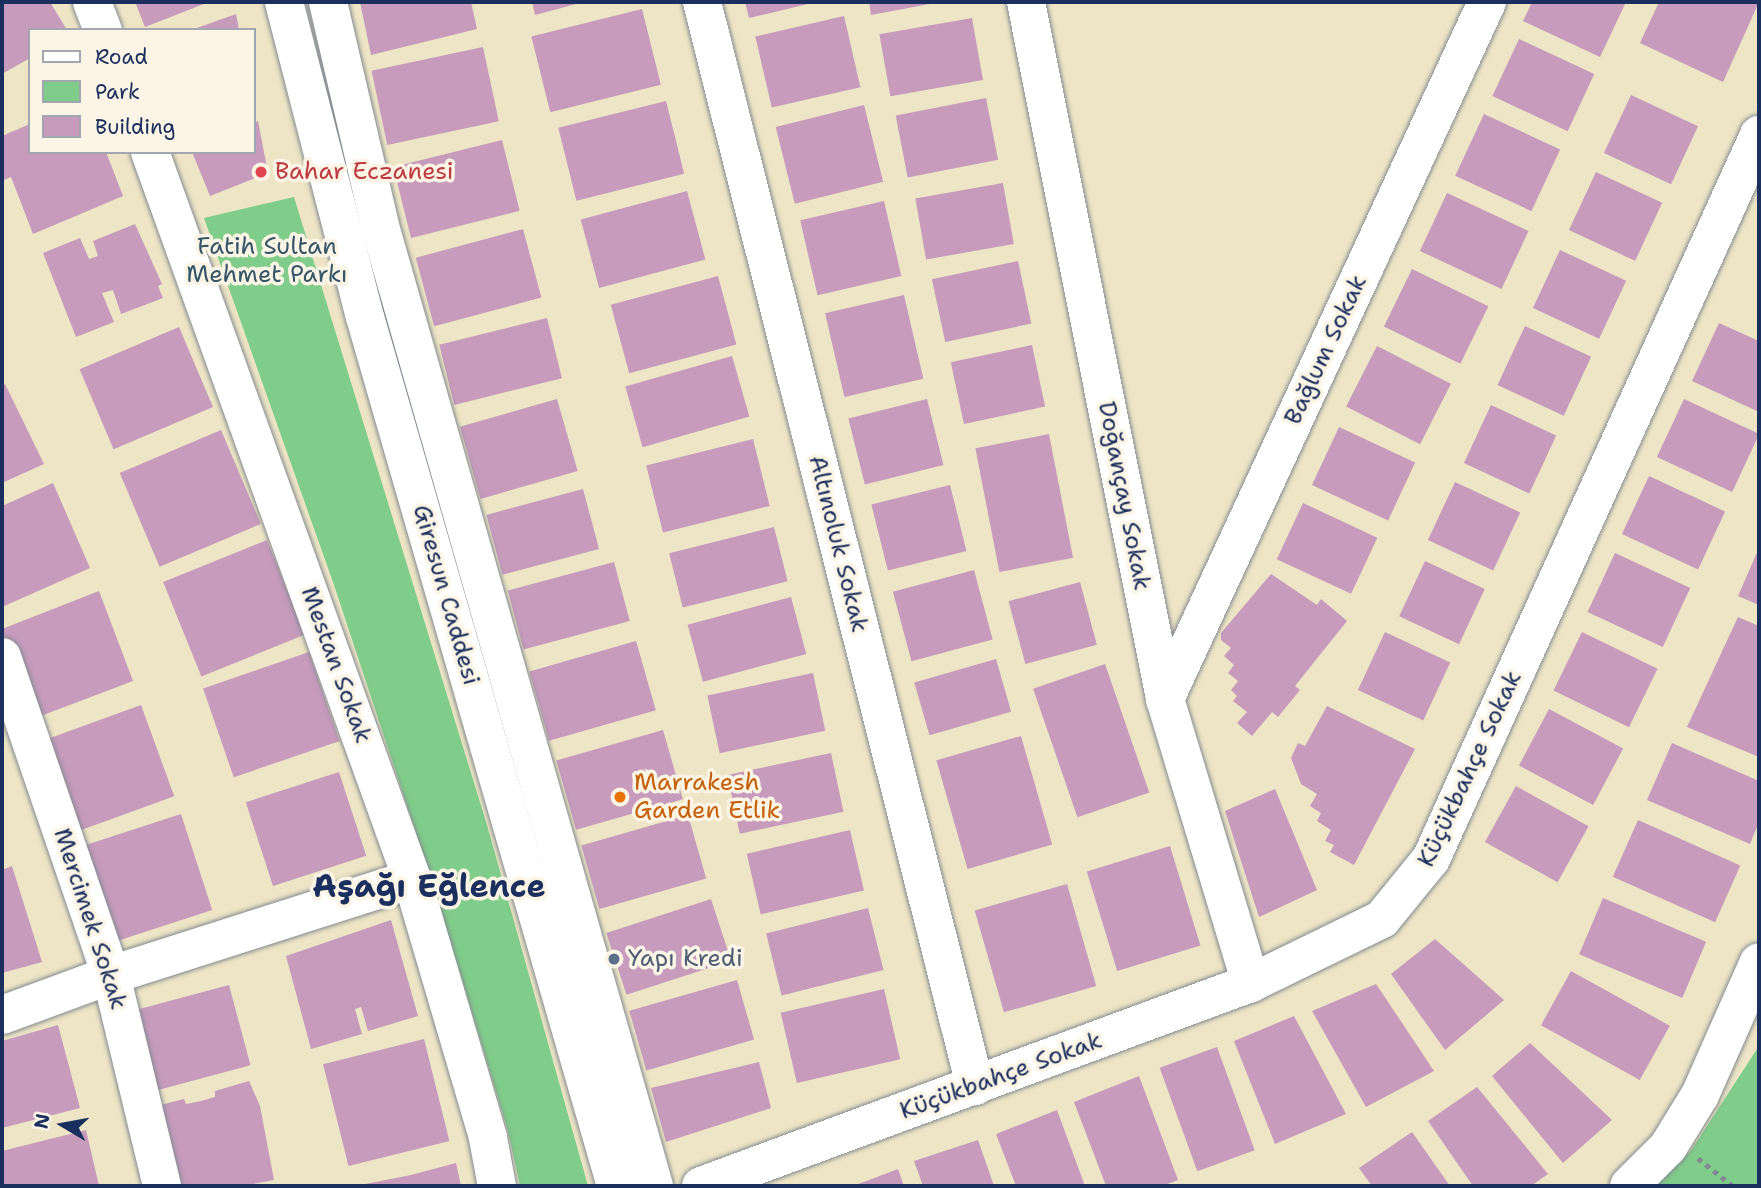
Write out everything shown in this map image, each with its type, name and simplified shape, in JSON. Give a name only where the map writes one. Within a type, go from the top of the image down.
[{"type":"street","points":[[92,2],[102,28]]},
{"type":"street","name":"Giresun Caddesi","points":[[284,2],[365,317],[616,1186]]},
{"type":"street","name":"Giresun Caddesi","points":[[328,2],[384,239],[654,1186]]},
{"type":"street","name":"Altınoluk Sokak","points":[[702,2],[975,1086]]},
{"type":"street","name":"Doğançay Sokak","points":[[1026,2],[1165,699],[1251,983]]},
{"type":"street","name":"Bağlum Sokak","points":[[1165,699],[1487,2]]},
{"type":"street","name":"Küçükbahçe Sokak","points":[[701,1186],[1251,983],[1382,919],[1431,859],[1759,135]]},
{"type":"street","name":"Mestan Sokak","points":[[151,154],[412,879],[488,1138],[497,1186]]},
{"type":"street","name":"Mercimek Sokak","points":[[2,657],[111,975],[162,1186]]},
{"type":"street","points":[[2,1015],[111,975],[412,879]]},
{"type":"street","points":[[1629,1186],[1668,1147],[1700,1095],[1759,962]]},
{"type":"path","points":[[1690,1152],[1733,1186]]},
{"type":"green space","name":"Fatih Sultan Mehmet Parkı","points":[[294,197],[487,825],[588,1186],[520,1186],[508,1131],[432,881],[334,585],[204,218]]},
{"type":"green space","points":[[1759,1046],[1759,1186],[1650,1186],[1690,1152]]},
{"type":"building","points":[[2,2],[50,2],[66,28],[28,28],[28,59],[2,74]]},
{"type":"building","points":[[135,2],[209,2],[145,27]]},
{"type":"building","points":[[360,2],[471,2],[477,29],[371,55]]},
{"type":"building","points":[[532,2],[579,2],[580,3],[535,15]]},
{"type":"building","points":[[745,2],[812,2],[812,3],[749,18]]},
{"type":"building","points":[[869,2],[935,2],[935,3],[871,15]]},
{"type":"building","points":[[1532,2],[1626,2],[1600,57],[1523,21]]},
{"type":"building","points":[[1659,2],[1759,2],[1723,82],[1640,43]]},
{"type":"building","points":[[642,9],[661,85],[550,112],[531,37]]},
{"type":"building","points":[[236,14],[239,28],[197,28]]},
{"type":"building","points":[[844,16],[860,87],[772,108],[755,36]]},
{"type":"building","points":[[972,18],[983,80],[890,96],[879,34]]},
{"type":"building","points":[[1519,39],[1594,74],[1568,131],[1492,96]]},
{"type":"building","points":[[483,47],[499,121],[387,145],[371,71]]},
{"type":"building","points":[[1631,95],[1698,126],[1671,184],[1604,153]]},
{"type":"building","points":[[986,98],[998,160],[908,177],[896,116]]},
{"type":"building","points":[[666,101],[684,174],[576,201],[558,128]]},
{"type":"building","points":[[864,105],[883,182],[795,204],[776,127]]},
{"type":"building","points":[[1484,114],[1560,149],[1531,211],[1455,176]]},
{"type":"building","points":[[258,121],[268,173],[210,196],[193,154],[256,154]]},
{"type":"building","points":[[28,125],[28,154],[107,154],[123,196],[33,234],[11,177],[4,180],[2,136]]},
{"type":"building","points":[[502,140],[520,211],[411,238],[393,167]]},
{"type":"building","points":[[1596,172],[1662,203],[1635,261],[1569,230]]},
{"type":"building","points":[[1003,183],[1014,244],[926,260],[915,198]]},
{"type":"building","points":[[687,191],[705,260],[599,288],[581,219]]},
{"type":"building","points":[[1447,193],[1529,231],[1502,289],[1420,251]]},
{"type":"building","points":[[884,201],[901,276],[818,295],[800,220]]},
{"type":"building","points":[[135,224],[162,284],[158,286],[163,298],[121,314],[113,290],[102,293],[114,322],[76,337],[43,253],[80,238],[89,259],[98,256],[93,241]]},
{"type":"building","points":[[523,229],[541,298],[434,326],[416,258]]},
{"type":"building","points":[[1560,250],[1626,281],[1599,339],[1533,308]]},
{"type":"building","points":[[1018,261],[1031,324],[945,342],[932,279]]},
{"type":"building","points":[[1412,269],[1488,306],[1460,364],[1384,327]]},
{"type":"building","points":[[718,276],[736,345],[629,373],[611,305]]},
{"type":"building","points":[[904,295],[923,379],[844,397],[825,313]]},
{"type":"building","points":[[547,318],[562,378],[454,405],[439,345]]},
{"type":"building","points":[[1719,323],[1759,341],[1759,412],[1692,381]]},
{"type":"building","points":[[1525,326],[1591,357],[1564,416],[1498,385]]},
{"type":"building","points":[[179,327],[213,407],[114,449],[80,369]]},
{"type":"building","points":[[1032,345],[1045,407],[964,424],[951,362]]},
{"type":"building","points":[[1377,346],[1451,384],[1420,444],[1346,407]]},
{"type":"building","points":[[732,356],[749,417],[643,447],[625,387]]},
{"type":"building","points":[[5,384],[44,464],[2,483],[2,386]]},
{"type":"building","points":[[557,399],[578,471],[481,499],[460,427]]},
{"type":"building","points":[[927,399],[943,465],[865,485],[848,419]]},
{"type":"building","points":[[1684,399],[1759,434],[1732,492],[1657,457]]},
{"type":"building","points":[[1491,405],[1556,435],[1529,493],[1464,463]]},
{"type":"building","points":[[1339,427],[1415,462],[1388,521],[1312,485]]},
{"type":"building","points":[[221,430],[261,524],[160,567],[120,473]]},
{"type":"building","points":[[1049,434],[1073,558],[999,572],[975,448]]},
{"type":"building","points":[[753,439],[770,506],[663,533],[646,466]]},
{"type":"building","points":[[1649,476],[1725,511],[1698,570],[1622,534]]},
{"type":"building","points":[[1455,482],[1520,512],[1493,570],[1428,540]]},
{"type":"building","points":[[53,483],[90,568],[2,607],[2,506]]},
{"type":"building","points":[[950,485],[966,551],[888,571],[871,505]]},
{"type":"building","points":[[583,489],[599,549],[502,575],[486,515]]},
{"type":"building","points":[[1303,503],[1377,538],[1351,594],[1277,559]]},
{"type":"building","points":[[774,527],[788,581],[683,607],[669,553]]},
{"type":"building","points":[[267,540],[305,635],[201,677],[163,582]]},
{"type":"building","points":[[1759,548],[1759,605],[1738,596]]},
{"type":"building","points":[[1615,553],[1690,588],[1663,647],[1588,612]]},
{"type":"building","points":[[1425,561],[1485,589],[1459,644],[1399,616]]},
{"type":"building","points":[[614,562],[630,621],[524,649],[508,590]]},
{"type":"building","points":[[974,570],[993,640],[911,661],[893,592]]},
{"type":"building","points":[[1271,574],[1317,605],[1321,599],[1347,621],[1295,686],[1300,690],[1278,717],[1272,712],[1252,736],[1237,723],[1247,712],[1233,701],[1237,696],[1231,690],[1238,681],[1228,673],[1234,665],[1224,656],[1231,648],[1221,640],[1221,633]]},
{"type":"building","points":[[1080,582],[1097,645],[1025,664],[1009,601]]},
{"type":"building","points":[[99,591],[133,681],[30,720],[2,648],[2,629]]},
{"type":"building","points":[[791,597],[806,654],[703,682],[688,625]]},
{"type":"building","points":[[1738,617],[1759,626],[1759,757],[1687,727]]},
{"type":"building","points":[[1385,632],[1450,662],[1423,720],[1358,690]]},
{"type":"building","points":[[1582,632],[1657,669],[1629,727],[1554,690]]},
{"type":"building","points":[[636,641],[656,710],[549,741],[529,672]]},
{"type":"building","points":[[309,652],[340,741],[234,777],[203,688]]},
{"type":"building","points":[[996,659],[1011,712],[929,735],[914,682]]},
{"type":"building","points":[[1105,664],[1149,793],[1077,817],[1033,689]]},
{"type":"building","points":[[813,673],[825,731],[720,753],[707,695]]},
{"type":"building","points":[[141,705],[174,796],[69,834],[36,743]]},
{"type":"building","points":[[1327,706],[1415,749],[1354,865],[1330,852],[1334,845],[1325,841],[1331,830],[1317,821],[1321,813],[1310,806],[1317,794],[1301,784],[1291,758],[1298,743],[1305,746]]},
{"type":"building","points":[[1549,709],[1623,748],[1593,805],[1519,766]]},
{"type":"building","points":[[663,730],[683,799],[576,830],[556,761]]},
{"type":"building","points":[[1021,736],[1052,845],[968,869],[936,760]]},
{"type":"building","points":[[1672,743],[1759,781],[1759,822],[1750,844],[1647,800]]},
{"type":"building","points":[[831,753],[843,812],[740,834],[727,775]]},
{"type":"building","points":[[339,772],[366,856],[273,886],[246,802]]},
{"type":"building","points":[[1516,786],[1589,826],[1558,882],[1485,842]]},
{"type":"building","points":[[1275,789],[1317,890],[1259,917],[1225,811]]},
{"type":"building","points":[[181,814],[212,910],[105,945],[74,849]]},
{"type":"building","points":[[688,815],[706,878],[599,909],[581,846]]},
{"type":"building","points":[[1638,820],[1740,866],[1715,922],[1613,877]]},
{"type":"building","points":[[850,830],[864,890],[761,914],[747,854]]},
{"type":"building","points":[[1170,846],[1200,945],[1117,971],[1087,871]]},
{"type":"building","points":[[12,866],[42,962],[2,973],[2,870]]},
{"type":"building","points":[[1067,884],[1096,986],[1004,1012],[975,910]]},
{"type":"building","points":[[1603,898],[1706,942],[1682,998],[1579,954]]},
{"type":"building","points":[[711,899],[731,961],[626,995],[606,933]]},
{"type":"building","points":[[868,908],[883,970],[782,996],[766,933]]},
{"type":"building","points":[[391,920],[418,1016],[368,1031],[361,1007],[355,1009],[362,1034],[311,1049],[286,956]]},
{"type":"building","points":[[1435,939],[1504,1000],[1445,1050],[1391,974]]},
{"type":"building","points":[[1571,971],[1670,1026],[1640,1080],[1541,1025]]},
{"type":"building","points":[[737,980],[754,1040],[646,1070],[629,1011]]},
{"type":"building","points":[[1376,984],[1434,1071],[1366,1107],[1312,1011]]},
{"type":"building","points":[[229,985],[250,1065],[143,1094],[122,1014]]},
{"type":"building","points":[[884,989],[900,1059],[797,1083],[781,1013]]},
{"type":"building","points":[[1294,1016],[1346,1114],[1275,1144],[1234,1041]]},
{"type":"building","points":[[58,1025],[80,1108],[2,1128],[2,1041]]},
{"type":"building","points":[[424,1039],[449,1141],[348,1166],[323,1064]]},
{"type":"building","points":[[1530,1043],[1612,1120],[1563,1163],[1492,1076]]},
{"type":"building","points":[[1217,1047],[1255,1150],[1197,1171],[1160,1068]]},
{"type":"building","points":[[759,1062],[771,1108],[666,1142],[651,1088]]},
{"type":"building","points":[[1139,1076],[1178,1180],[1162,1186],[1106,1186],[1074,1102]]},
{"type":"building","points":[[249,1081],[260,1106],[274,1180],[242,1186],[164,1186],[149,1108],[184,1099],[186,1104],[201,1101],[215,1097],[215,1091]]},
{"type":"building","points":[[1477,1087],[1548,1174],[1531,1186],[1473,1186],[1428,1121]]},
{"type":"building","points":[[1057,1110],[1085,1186],[1016,1186],[996,1134]]},
{"type":"building","points":[[86,1130],[99,1186],[2,1186],[2,1151]]},
{"type":"building","points":[[1412,1132],[1450,1186],[1372,1186],[1359,1168]]},
{"type":"building","points":[[978,1140],[994,1186],[923,1186],[914,1161]]},
{"type":"building","points":[[456,1163],[461,1186],[355,1186],[411,1175]]},
{"type":"building","points":[[898,1169],[904,1186],[853,1186]]},
{"type":"place","name":"Bahar Eczanesi","points":[[261,172]]},
{"type":"place","name":"Marrakesh Garden Etlik","points":[[620,797]]},
{"type":"place","name":"Yapı Kredi","points":[[614,959]]},
{"type":"district","name":"Aşağı Eğlence","points":[[429,886]]}]
